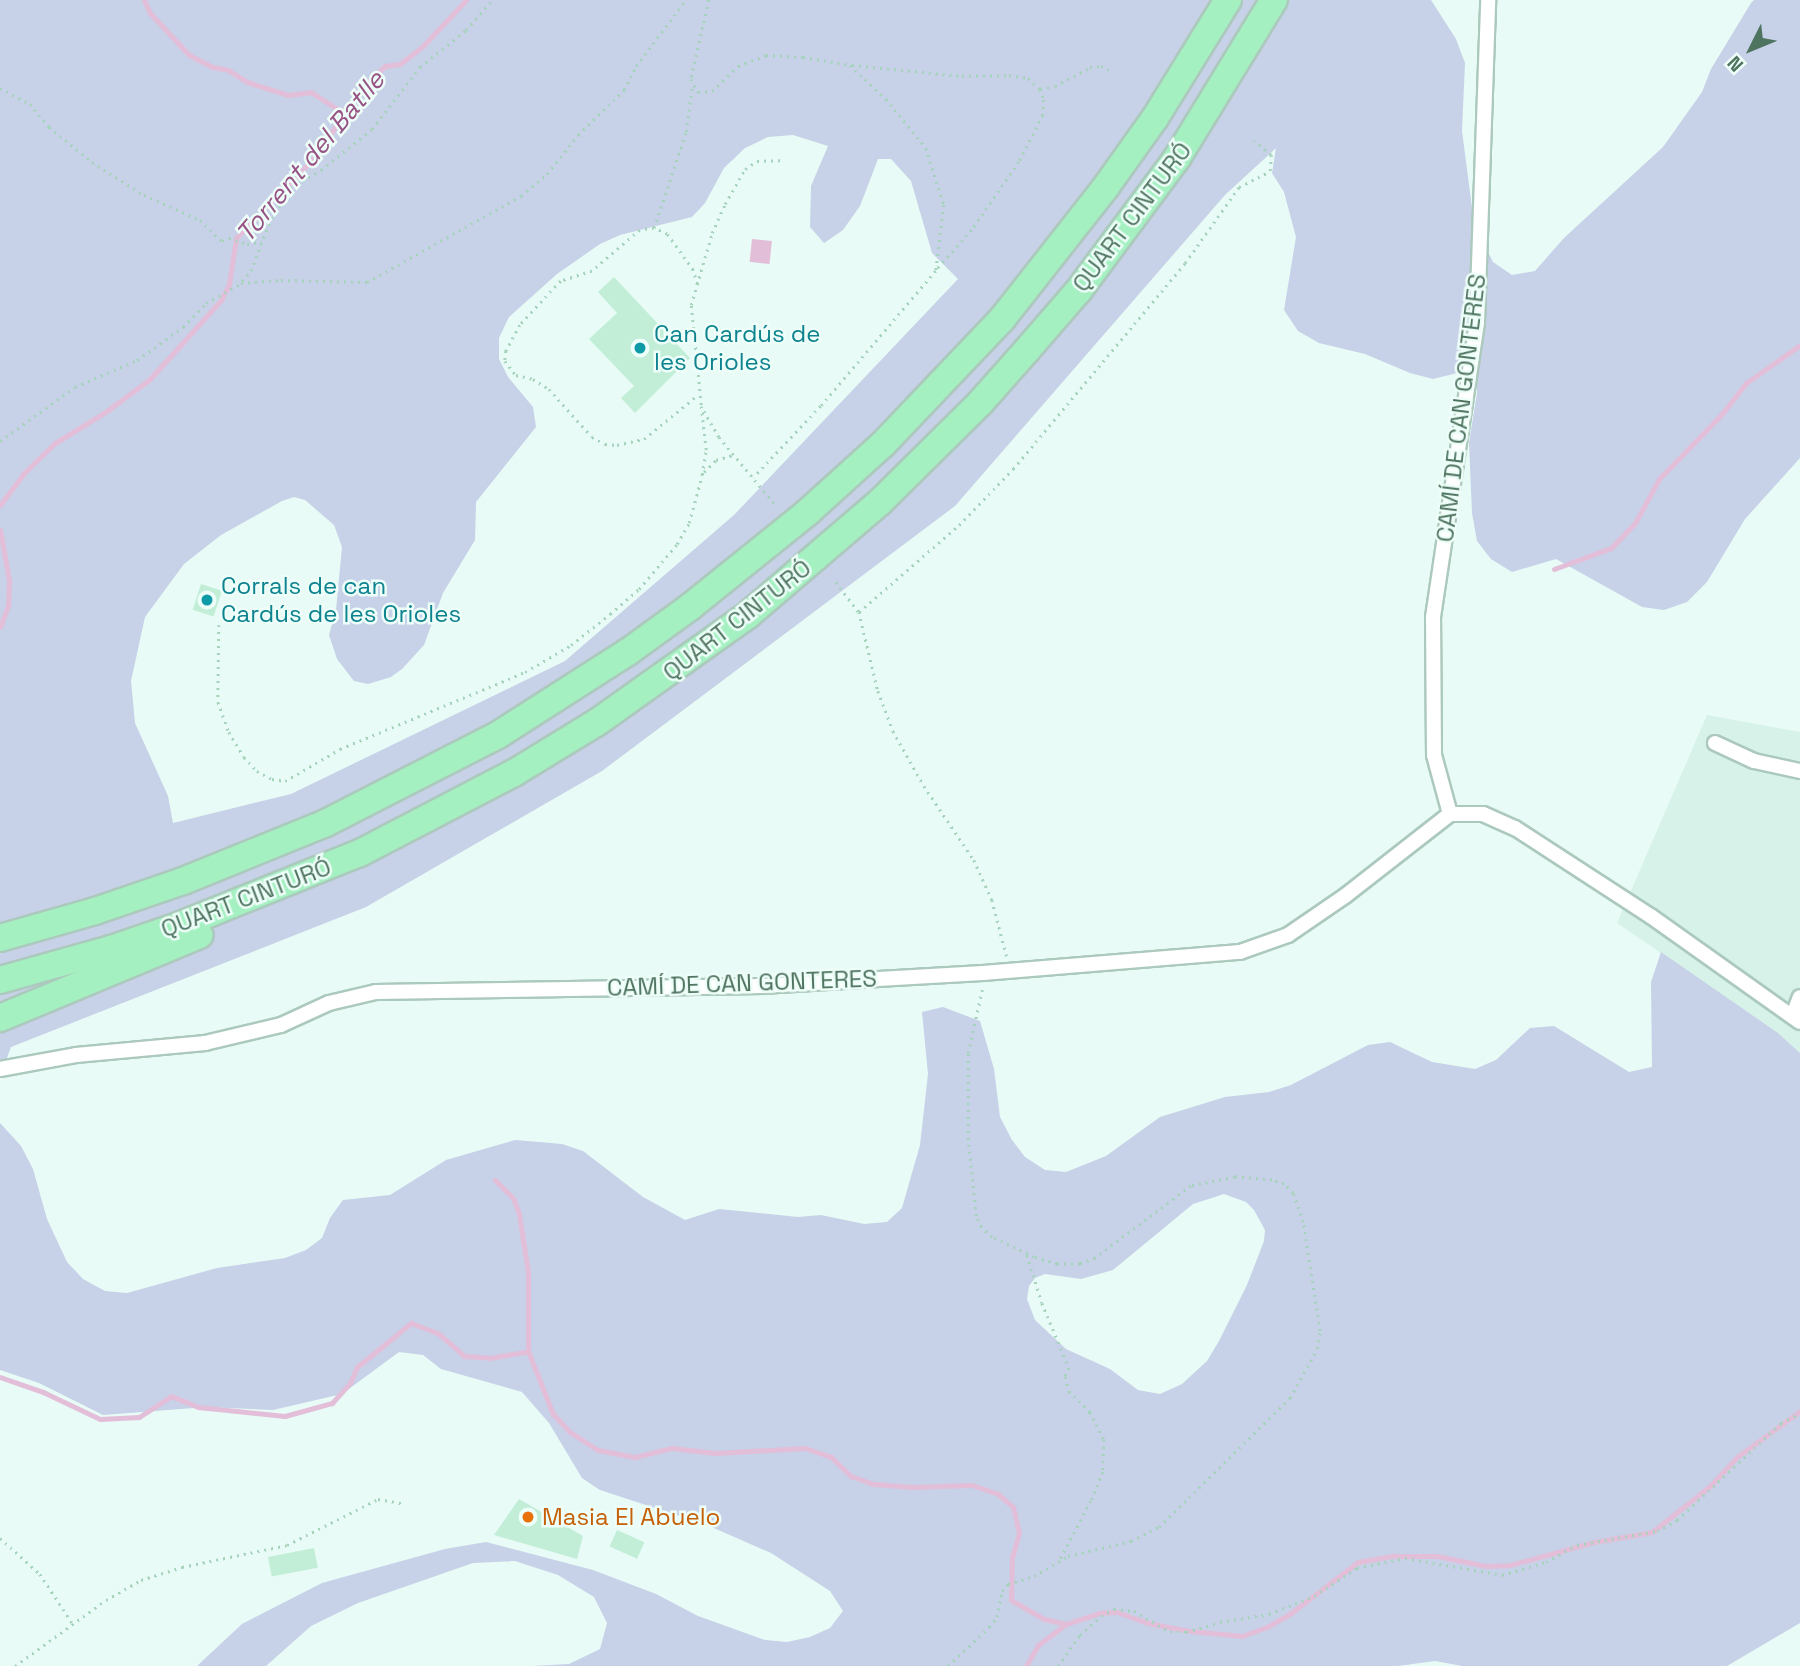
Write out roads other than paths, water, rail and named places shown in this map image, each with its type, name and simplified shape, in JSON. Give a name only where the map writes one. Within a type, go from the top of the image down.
[{"type":"highway","name":"QUART CINTURÓ","points":[[0,938],[95,911],[272,846],[433,770],[549,704],[690,607],[808,513],[950,376],[1046,265],[1155,118],[1228,0]]},
{"type":"highway","name":"QUART CINTURÓ","points":[[0,980],[111,949],[289,884],[438,814],[596,723],[748,615],[880,502],[980,403],[1086,280],[1177,158],[1274,0]]},
{"type":"highway","points":[[0,920],[186,864],[272,846]]},
{"type":"highway","points":[[0,1018],[223,925],[289,884]]},
{"type":"street","name":"CAMÍ DE CAN GONTERES","points":[[0,1069],[76,1055],[217,1040],[281,1025],[329,1003],[376,992],[762,986],[983,973],[1240,952],[1287,935],[1345,896],[1450,814],[1434,755],[1433,617],[1477,321],[1488,0]]},
{"type":"street","points":[[1715,743],[1754,761],[1800,771]]},
{"type":"street","points":[[1450,814],[1483,814],[1516,828],[1796,1018],[1800,997]]},
{"type":"waterway","points":[[144,0],[150,13],[189,55],[213,67],[228,70],[247,82],[288,95],[311,92],[340,111],[350,108]]},
{"type":"waterway","name":"Torrent del Batlle","points":[[0,505],[24,473],[55,443],[104,413],[149,380],[221,300],[229,284],[236,238],[314,158],[363,86],[385,66],[400,64],[423,46],[466,0]]},
{"type":"waterway","points":[[1554,569],[1611,548],[1635,523],[1659,479],[1721,415],[1746,383],[1800,345]]},
{"type":"waterway","points":[[0,530],[9,580],[8,606],[0,627]]},
{"type":"waterway","points":[[495,1180],[513,1198],[519,1214],[528,1272],[528,1351]]},
{"type":"waterway","points":[[0,1377],[43,1392],[100,1419],[139,1417],[171,1396],[198,1407],[285,1416],[332,1403],[350,1383],[357,1367],[411,1323],[439,1334],[464,1356],[490,1358],[528,1351],[553,1414],[570,1432],[598,1450],[635,1457],[672,1448],[715,1453],[805,1448],[831,1457],[851,1476],[873,1484],[913,1487],[972,1485],[998,1494],[1013,1507],[1019,1533],[1012,1557],[1011,1600],[1044,1619],[1066,1624]]},
{"type":"waterway","points":[[1026,1666],[1038,1645],[1066,1624],[1099,1613],[1117,1612],[1147,1623],[1242,1636],[1267,1627],[1291,1613],[1358,1562],[1393,1556],[1437,1556],[1486,1566],[1510,1565],[1594,1542],[1652,1532],[1710,1486],[1737,1457],[1800,1411]]},
{"type":"place","name":"Can Cardús de les Orioles","points":[[640,348]]},
{"type":"place","name":"Corrals de can Cardús de les Orioles","points":[[207,600]]},
{"type":"place","name":"Masia El Abuelo","points":[[528,1517]]}]
